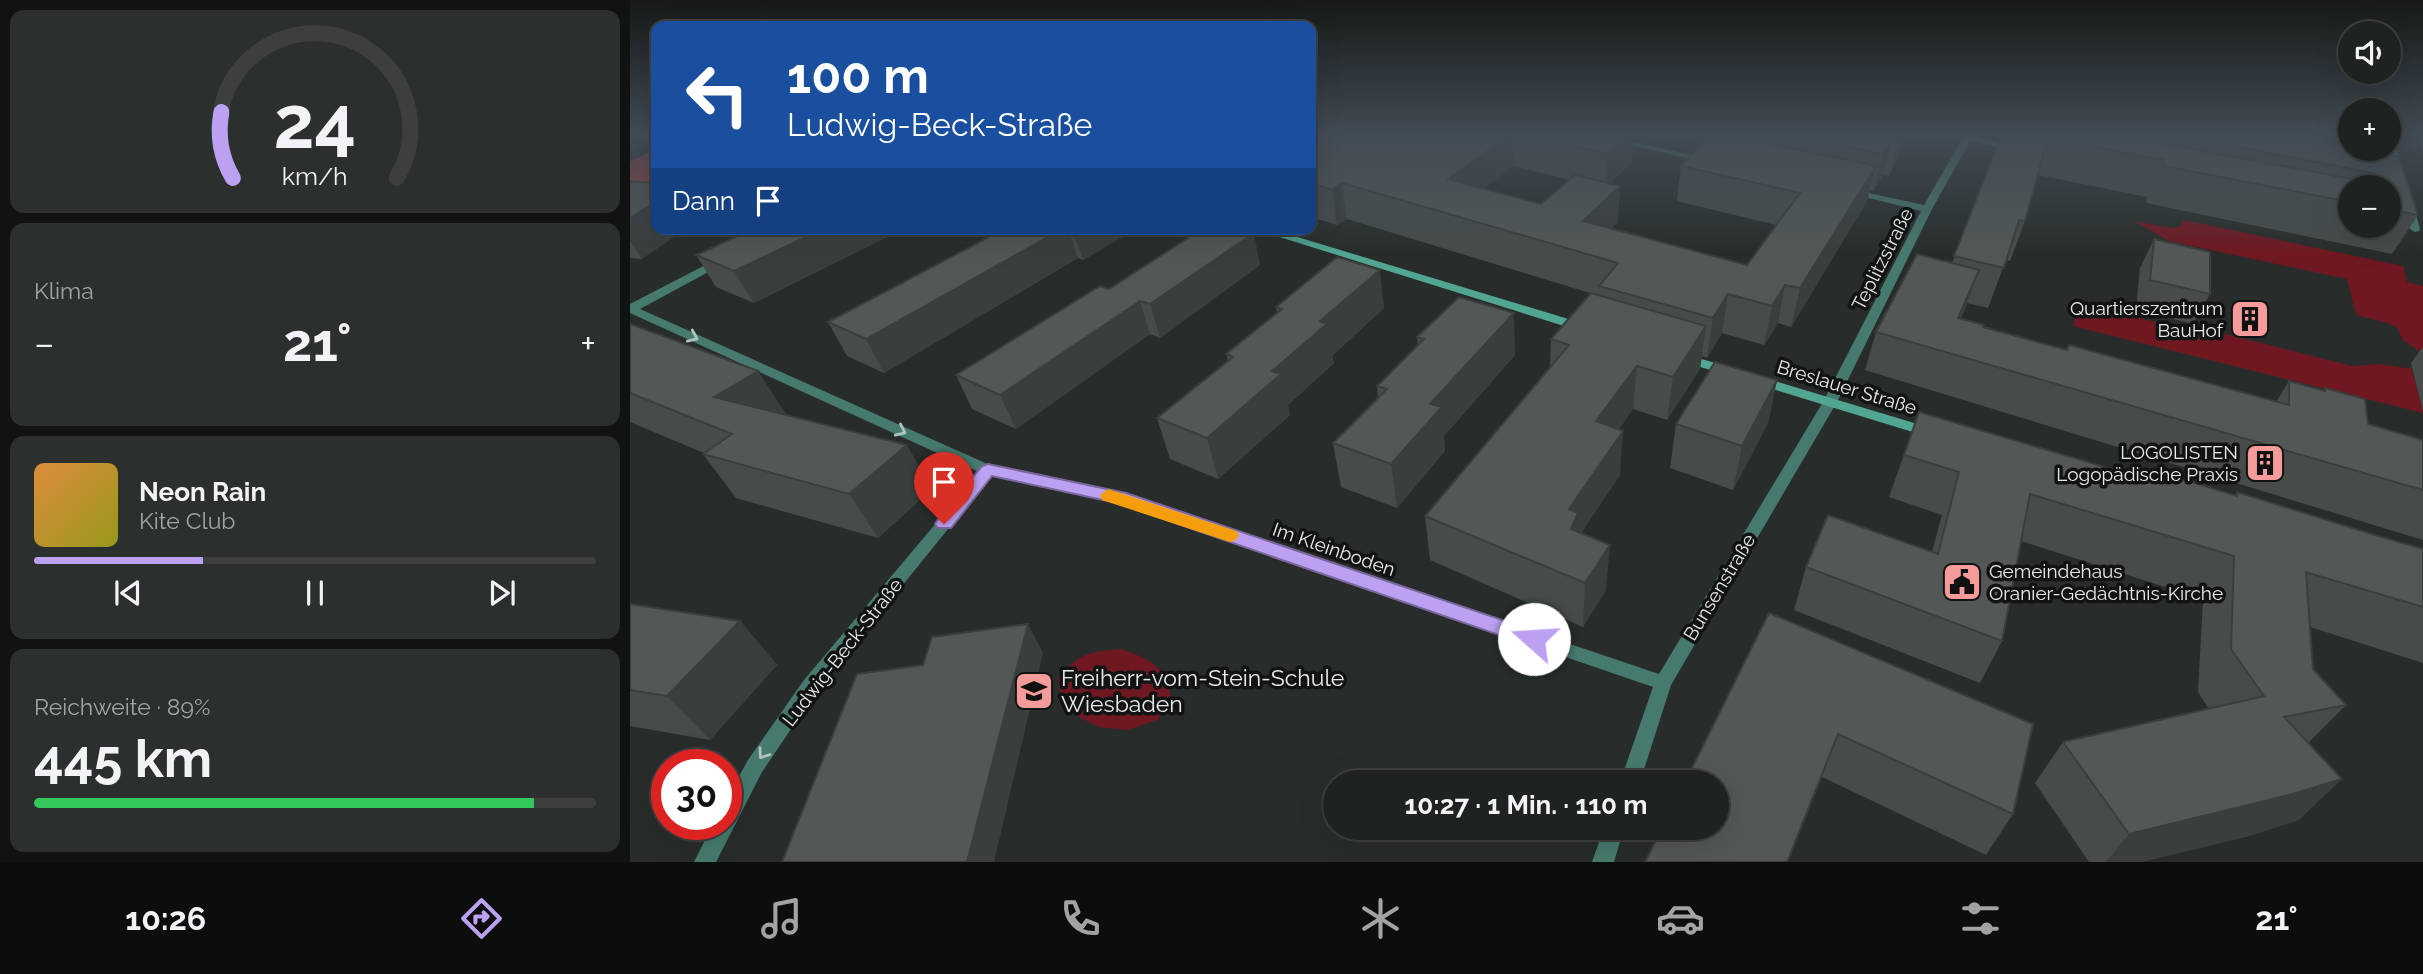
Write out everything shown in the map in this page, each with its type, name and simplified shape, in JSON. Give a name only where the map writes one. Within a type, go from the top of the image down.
[{"type":"street","name":"Teplitzstraße","points":[[1830,402],[1947,174]]},
{"type":"street","points":[[2401,174],[2419,230]]},
{"type":"street","points":[[1832,188],[1927,209]]},
{"type":"street","points":[[2402,226],[2419,230]]},
{"type":"street","points":[[1279,235],[1596,331]]},
{"type":"street","points":[[631,309],[734,254]]},
{"type":"street","points":[[631,309],[988,470]]},
{"type":"street","name":"Breslauer Straße","points":[[1674,355],[1950,439]]},
{"type":"street","name":"Bunsenstraße","points":[[1634,770],[1663,683],[1830,402]]},
{"type":"street","name":"Im Kleinboden","points":[[988,470],[1120,498],[1663,683]]},
{"type":"street","name":"Ludwig-Beck-Straße","points":[[742,790],[755,766],[810,686],[988,470]]},
{"type":"street","name":"Ludwig-Beck-Straße","points":[[705,862],[716,840]]},
{"type":"street","points":[[1603,862],[1611,840]]},
{"type":"shaded area","points":[[630,174],[651,174],[651,187],[630,181]]},
{"type":"shaded area","points":[[2184,220],[2403,266],[2407,282],[2423,286],[2423,354],[2403,340],[2398,329],[2391,324],[2356,315],[2347,279],[2169,241],[2134,221],[2171,228],[2181,226]]},
{"type":"shaded area","points":[[2079,305],[2093,306],[2187,330],[2225,334],[2352,366],[2380,364],[2412,369],[2423,413],[2073,326]]},
{"type":"shaded area","points":[[1121,649],[1150,661],[1157,667],[1167,681],[1171,703],[1157,720],[1127,730],[1099,727],[1079,717],[1061,700],[1058,679],[1085,655]]},
{"type":"building","points":[[1316,174],[1455,174],[1448,179],[1541,204],[1575,175],[1620,186],[1583,221],[1747,265],[1800,193],[1717,174],[1871,174],[1800,288],[1785,285],[1772,306],[1728,294],[1713,318],[1599,286],[1618,263],[1342,183],[1332,190],[1316,185]]},
{"type":"building","points":[[1986,174],[2038,174],[2025,221],[2019,220],[2004,268],[1954,256]]},
{"type":"building","points":[[2207,174],[2338,176],[2338,200]]},
{"type":"building","points":[[2374,174],[2405,174],[2418,215],[2401,211],[2401,175]]},
{"type":"building","points":[[630,181],[651,183],[651,205],[630,218]]},
{"type":"building","points":[[740,235],[810,235],[734,271],[696,255]]},
{"type":"building","points":[[993,235],[1051,235],[866,339],[828,322]]},
{"type":"building","points":[[1193,235],[1251,235],[1150,304],[1140,301],[1000,395],[956,375],[1100,286],[1109,289]]},
{"type":"building","points":[[2154,239],[2210,252],[2210,294],[2150,280]]},
{"type":"building","points":[[1917,254],[1979,270],[1958,318],[1984,325],[1983,327],[2067,350],[2069,345],[2289,405],[2289,381],[2365,399],[2368,424],[2423,440],[2423,490],[1876,332]]},
{"type":"building","points":[[1337,257],[1380,270],[1320,321],[1327,324],[1272,371],[1281,374],[1207,438],[1157,418],[1233,357],[1226,354],[1282,309],[1276,307]]},
{"type":"building","points":[[1591,293],[1706,326],[1673,377],[1637,366],[1596,421],[1623,431],[1569,509],[1578,513],[1571,529],[1610,545],[1585,583],[1425,516],[1569,345],[1551,339]]},
{"type":"building","points":[[1459,297],[1514,313],[1430,404],[1442,407],[1391,464],[1333,443],[1387,389],[1377,386],[1424,339],[1417,337]]},
{"type":"building","points":[[630,324],[758,371],[714,397],[907,445],[849,494],[703,454],[732,434],[630,393]]},
{"type":"building","points":[[1715,362],[1777,380],[1742,446],[1676,424]]},
{"type":"building","points":[[1919,412],[2152,481],[2153,470],[2237,496],[2237,492],[2423,549],[2423,607],[2306,572],[2313,669],[2346,705],[2284,717],[2342,779],[2289,795],[2129,834],[2063,742],[2264,696],[2231,649],[2234,556],[2030,494],[2002,641],[1806,567],[1828,515],[1938,554],[1959,472],[1904,455]]},
{"type":"building","points":[[630,604],[740,621],[667,696],[630,690]]},
{"type":"building","points":[[1769,613],[2033,724],[2013,814],[1838,734],[1787,862],[1645,862],[1656,840],[1729,840],[1729,770],[1691,770]]},
{"type":"building","points":[[1028,624],[967,862],[782,862],[857,674],[923,665],[932,637]]},
{"type":"slow traffic","points":[[1108,495],[1230,535]]},
{"type":"place","name":"Quartierszentrum BauHof","points":[[2250,319]]},
{"type":"place","name":"LOGOLISTEN Logopädische Praxis","points":[[2265,463]]},
{"type":"place","name":"Gemeindehaus Oranier-Gedächtnis-Kirche","points":[[1962,582]]},
{"type":"place","name":"Freiherr-vom-Stein-Schule Wiesbaden","points":[[1034,691]]},
{"type":"route","points":[[944,524],[988,470],[1120,498],[1534,639]]}]
